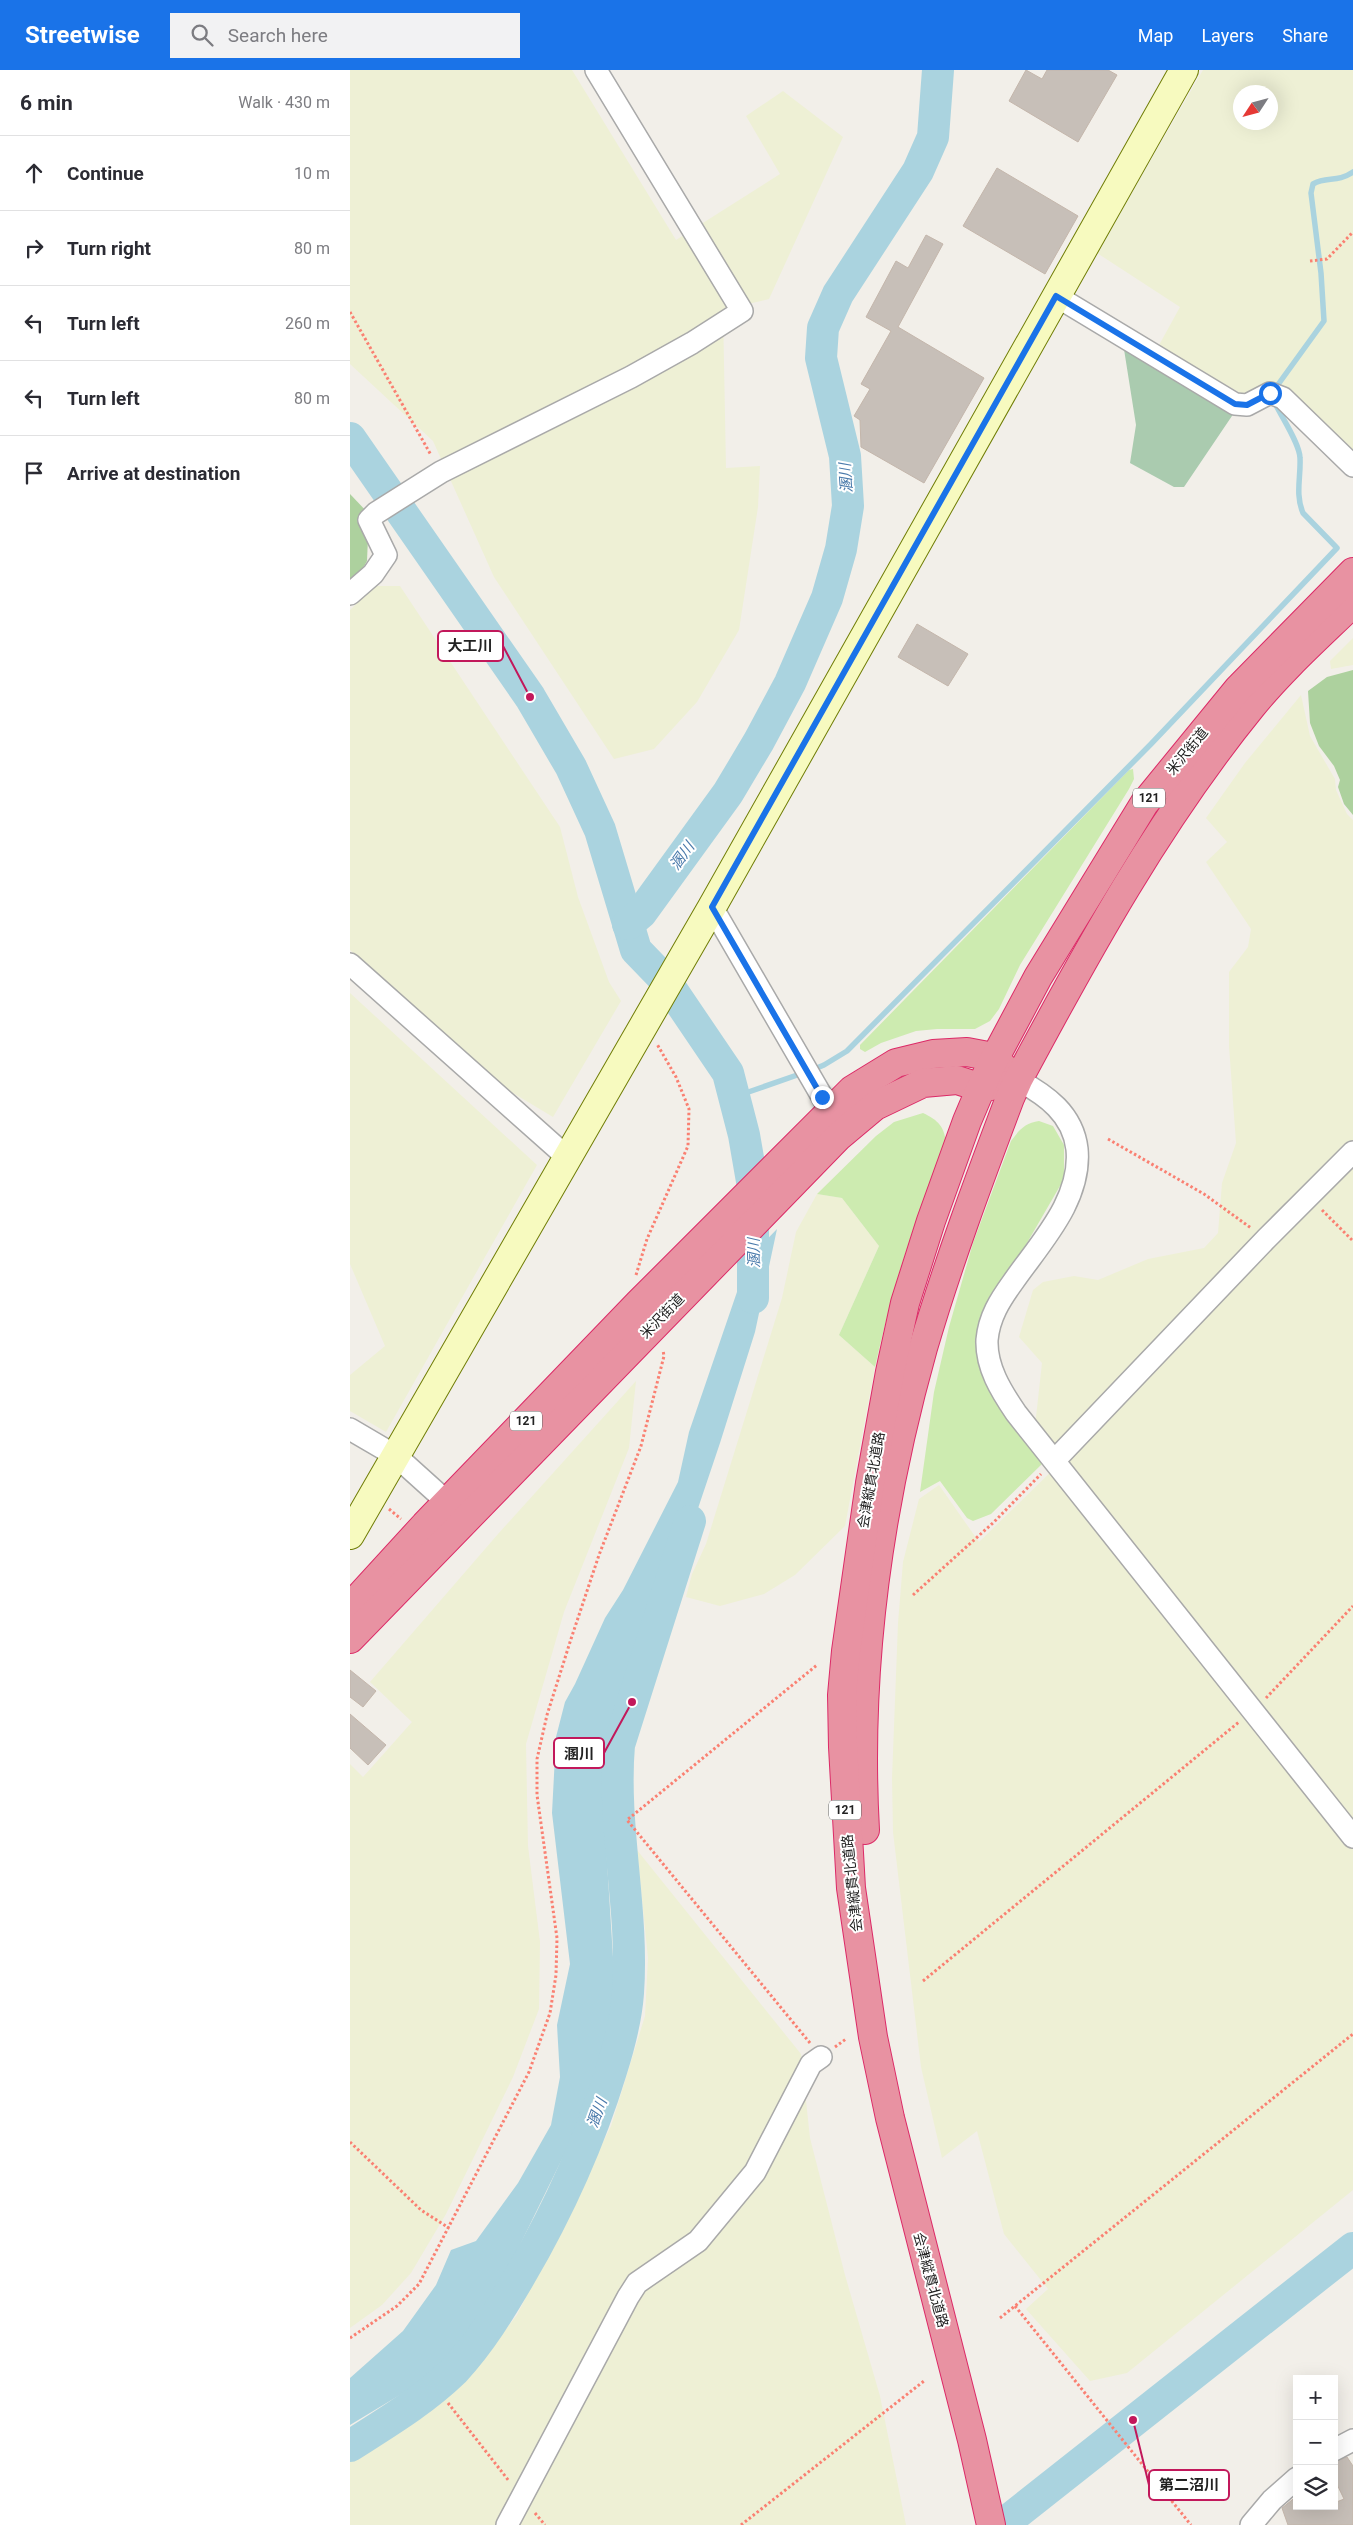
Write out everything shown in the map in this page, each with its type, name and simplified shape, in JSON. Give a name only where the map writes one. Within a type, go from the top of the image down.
[{"type":"highway","name":"米沢街道","points":[[995,1059],[1038,977],[1144,804],[1238,689],[1353,572]]},
{"type":"highway","name":"米沢街道","points":[[350,1607],[657,1322],[713,1247],[832,1122],[852,1090],[896,1063],[951,1052],[967,1052],[995,1059],[1018,1080],[1089,948],[1168,822],[1253,705],[1353,603]]},
{"type":"highway","name":"121","points":[[982,1088],[995,1059]]},
{"type":"highway","name":"米沢街道","points":[[832,1122],[875,1106],[923,1083],[957,1080],[982,1088]]},
{"type":"highway","points":[[982,1088],[1018,1080]]},
{"type":"highway","name":"会津縦貫北道路","points":[[991,2525],[994,2494],[988,2434],[940,2267],[886,2035],[868,1886],[864,1697],[870,1628],[880,1554],[898,1447],[924,1345],[968,1211],[1018,1080]]},
{"type":"highway","name":"会津縦貫北道路","points":[[982,1088],[967,1121],[931,1221],[905,1303],[890,1372],[851,1603],[842,1695],[842,1747],[851,1888],[873,2037],[890,2118],[994,2494],[1009,2525]]},
{"type":"highway","name":"米沢街道","points":[[350,1639],[456,1510],[639,1303],[713,1247]]},
{"type":"street","points":[[350,594],[373,574],[386,555],[369,520],[376,512],[432,477],[631,377],[692,343],[742,311],[596,70]]},
{"type":"street","points":[[350,1535],[712,907],[1184,70]]},
{"type":"street","points":[[1056,296],[1235,404],[1247,405],[1270,393],[1283,398],[1353,466]]},
{"type":"street","points":[[712,907],[832,1122]]},
{"type":"street","points":[[352,970],[568,1158]]},
{"type":"street","points":[[1018,1080],[1049,1099],[1060,1110],[1074,1134],[1077,1169],[1068,1201],[1000,1300],[991,1319],[987,1342],[992,1372],[1016,1413],[1353,1837]]},
{"type":"street","points":[[1055,1460],[1266,1239],[1353,1152]]},
{"type":"street","points":[[350,1429],[396,1456],[456,1510]]},
{"type":"street","points":[[507,2525],[637,2283],[698,2241],[755,2172],[811,2064],[822,2057]]},
{"type":"street","points":[[1338,2448],[1353,2440]]},
{"type":"street","points":[[1251,2525],[1272,2500],[1293,2482]]},
{"type":"path","points":[[1310,261],[1327,259],[1353,232]]},
{"type":"path","points":[[350,312],[432,477]]},
{"type":"path","points":[[635,1282],[637,1264],[688,1146],[688,1109],[676,1077],[655,1041],[643,1025]]},
{"type":"path","points":[[1108,1139],[1204,1194],[1266,1239]]},
{"type":"path","points":[[1309,1197],[1353,1241]]},
{"type":"path","points":[[350,2338],[398,2306],[419,2284],[529,2072],[550,2013],[556,1975],[557,1938],[537,1795],[536,1759],[547,1714],[571,1639],[599,1555],[640,1446],[664,1356],[657,1322]]},
{"type":"path","points":[[913,1595],[994,1522],[1055,1460]]},
{"type":"path","points":[[923,1981],[1253,1712],[1353,1606]]},
{"type":"path","points":[[817,1665],[627,1820],[822,2057]]},
{"type":"path","points":[[1000,2318],[1353,2034]]},
{"type":"path","points":[[350,2142],[421,2210],[448,2228]]},
{"type":"path","points":[[1015,2306],[1190,2525]]},
{"type":"path","points":[[741,2525],[924,2381]]},
{"type":"path","points":[[448,2403],[523,2497]]},
{"type":"green space","points":[[350,70],[572,70],[676,240],[780,174],[746,116],[783,91],[843,137],[769,299],[723,310],[726,468],[760,466],[758,507],[739,630],[697,702],[654,749],[614,759],[494,577],[433,441],[350,364]]},
{"type":"green space","points":[[1203,70],[1353,70],[1353,456],[1286,391],[1246,396],[1158,347],[1180,307],[1097,253]]},
{"type":"green space","points":[[1123,343],[1236,410],[1184,487],[1174,487],[1130,463],[1136,425]]},
{"type":"green space","points":[[350,494],[369,514],[367,561],[350,592]]},
{"type":"green space","points":[[375,586],[400,586],[560,827],[578,897],[609,982],[621,1001],[553,1117],[498,1084],[350,950],[350,610]]},
{"type":"green space","points":[[1353,638],[1353,665],[1331,669],[1330,661]]},
{"type":"green space","points":[[1353,670],[1353,815],[1344,804],[1338,787],[1340,780],[1334,766],[1319,746],[1310,723],[1308,691],[1327,677]]},
{"type":"green space","points":[[1301,695],[1310,736],[1335,779],[1336,790],[1347,814],[1353,820],[1353,2190],[1127,2373],[1090,2381],[1026,2309],[1048,2289],[1004,2234],[977,2131],[942,2158],[921,2067],[893,1832],[892,1778],[898,1623],[903,1562],[919,1499],[939,1485],[979,1542],[1063,1460],[1035,1426],[1042,1363],[1019,1337],[1033,1290],[1043,1282],[1074,1276],[1098,1280],[1148,1259],[1204,1248],[1218,1233],[1222,1183],[1236,1143],[1229,1046],[1229,972],[1248,947],[1251,929],[1206,862],[1227,842],[1206,818],[1245,763]]},
{"type":"green space","points":[[1133,769],[1134,779],[1129,789],[1020,965],[999,1009],[990,1021],[975,1029],[916,1031],[881,1043],[865,1052],[860,1049],[860,1045],[1129,770]]},
{"type":"green space","points":[[350,993],[537,1165],[386,1432],[350,1411],[350,1375],[385,1346],[350,1264]]},
{"type":"green space","points":[[923,1113],[933,1118],[940,1125],[945,1138],[945,1150],[915,1225],[892,1300],[875,1367],[839,1335],[879,1246],[842,1198],[817,1194],[876,1136],[894,1122]]},
{"type":"green space","points":[[1039,1121],[1053,1126],[1064,1145],[1064,1179],[983,1319],[1011,1417],[1042,1464],[991,1514],[973,1521],[967,1518],[940,1481],[920,1492],[934,1392],[949,1327],[973,1243],[1011,1141],[1030,1123]]},
{"type":"green space","points":[[817,1194],[842,1198],[879,1246],[839,1335],[875,1367],[845,1526],[795,1575],[764,1594],[720,1606],[686,1597],[692,1574],[706,1544],[782,1298],[796,1232]]},
{"type":"green space","points":[[636,1381],[629,1448],[564,1612],[526,1744],[528,1846],[540,1942],[539,2009],[513,2077],[446,2214],[411,2273],[382,2305],[350,2328],[350,1764],[363,1777],[412,1722],[370,1682],[498,1534]]},
{"type":"green space","points":[[637,1850],[801,2054],[810,2138],[845,2275],[880,2396],[906,2525],[350,2525],[350,2455],[433,2407],[470,2375],[517,2315],[611,2126],[645,2016],[648,1958]]},
{"type":"water","points":[[777,1229],[755,1332],[720,1443],[687,1541],[649,1617],[610,1735],[602,1782],[615,1989],[613,2029],[598,2086],[584,2120],[563,2157],[486,2314],[458,2350],[433,2375],[350,2425],[350,2378],[403,2331],[436,2285],[451,2250],[476,2241],[518,2183],[551,2125],[560,2077],[557,2025],[570,1964],[552,1813],[556,1737],[565,1702],[605,1618],[623,1590],[678,1482],[689,1432],[738,1289],[744,1263]]},
{"type":"building","points":[[1026,70],[1042,79],[1047,70],[1108,70],[1117,75],[1078,142],[1009,101]]},
{"type":"building","points":[[997,168],[1078,216],[1045,274],[963,226]]},
{"type":"building","points":[[926,235],[943,244],[898,327],[984,378],[924,483],[861,447],[860,420],[854,416],[870,389],[861,384],[891,331],[866,317],[896,261],[908,268]]},
{"type":"building","points":[[917,624],[968,654],[948,686],[898,657]]},
{"type":"building","points":[[350,1670],[376,1691],[363,1707],[350,1697]]},
{"type":"building","points":[[350,1714],[386,1745],[368,1765],[350,1748]]},
{"type":"building","points":[[1347,2457],[1353,2466],[1353,2525],[1288,2525],[1282,2508],[1293,2499],[1293,2510],[1338,2510],[1338,2501],[1344,2499],[1338,2486],[1338,2460]]},
{"type":"waterway","name":"溷川","points":[[628,924],[641,913],[728,793],[790,683],[827,598],[841,549],[848,506],[845,456],[821,358],[823,328],[838,294],[918,171],[933,137],[938,70]]},
{"type":"waterway","points":[[1277,390],[1277,386],[1324,321],[1321,273],[1311,193],[1313,184],[1323,180],[1342,177],[1353,172]]},
{"type":"waterway","points":[[812,1070],[847,1051],[1151,744],[1337,548],[1303,513],[1299,499],[1299,453],[1294,439],[1277,407],[1277,400]]},
{"type":"waterway","points":[[350,438],[530,697],[571,767],[600,830],[636,950],[665,980],[728,1073],[744,1135],[753,1187],[753,1298]]},
{"type":"waterway","points":[[734,1097],[803,1073]]},
{"type":"waterway","name":"溷川","points":[[350,2446],[430,2392],[454,2371],[473,2349],[520,2276],[547,2227],[572,2176],[593,2124],[614,2062],[626,2013],[628,1993],[628,1931],[618,1807],[619,1745],[690,1521]]},
{"type":"waterway","points":[[1002,2525],[1353,2248]]},
{"type":"place","name":"大工川","points":[[530,697]]},
{"type":"place","name":"溷川","points":[[632,1702]]},
{"type":"place","name":"第二沼川","points":[[1133,2420]]},
{"type":"route","points":[[822,1097],[712,907],[1056,296],[1235,404],[1247,405],[1270,393]]}]
